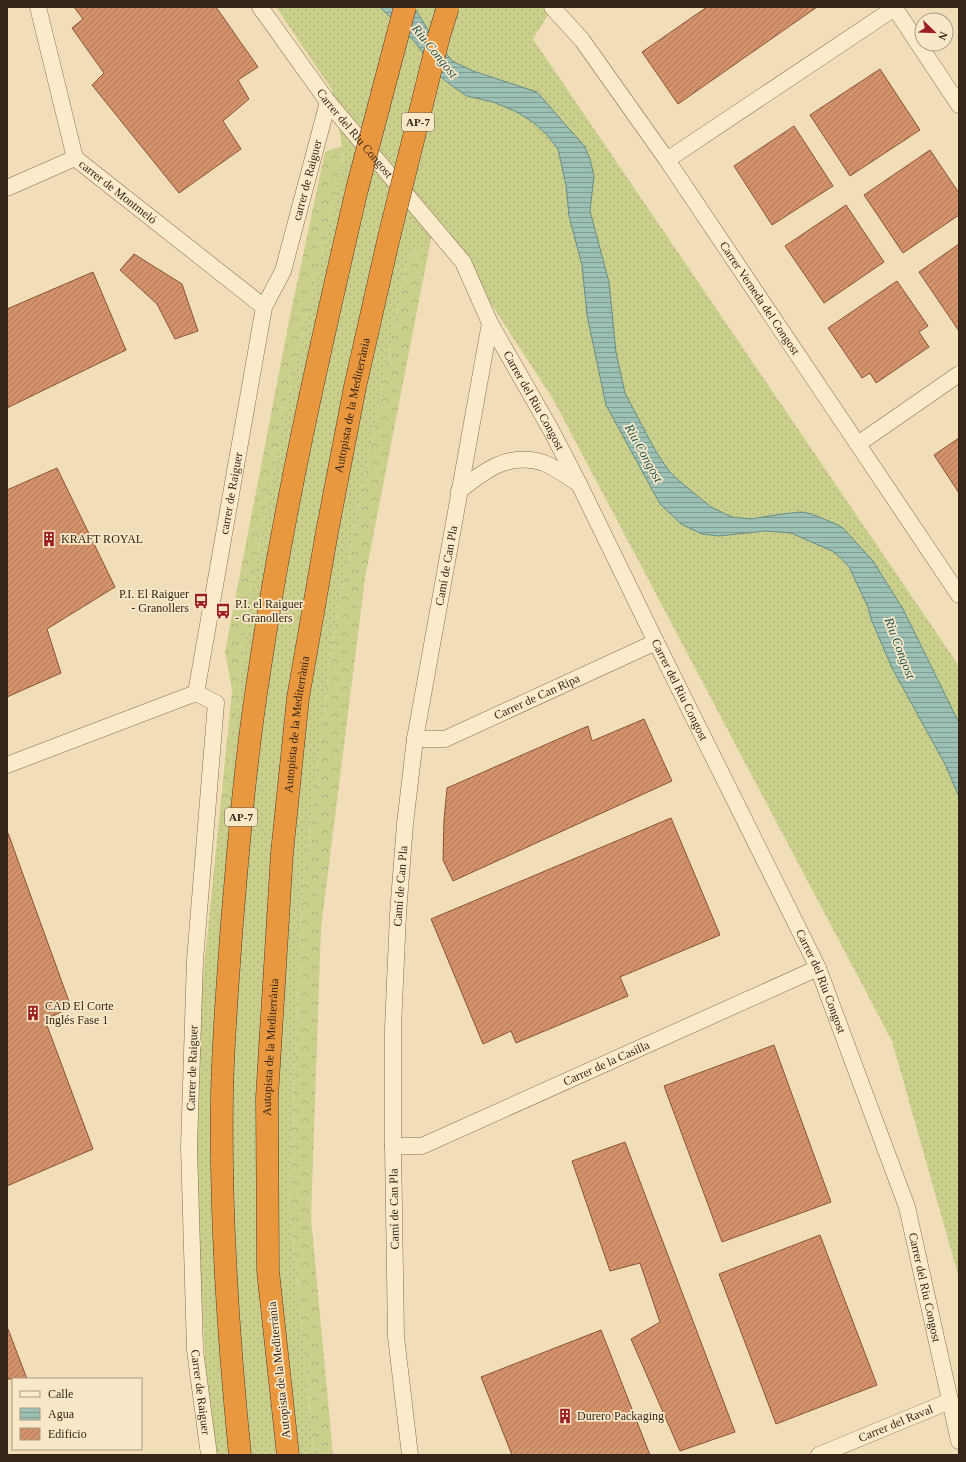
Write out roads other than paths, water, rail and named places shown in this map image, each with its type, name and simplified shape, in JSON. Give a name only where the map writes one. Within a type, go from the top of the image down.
[{"type":"highway","name":"AP-7","points":[[240,1455],[230,1360],[224,1258],[222,1096],[226,998],[243,795],[258,676],[299,450],[357,189],[405,7]]},
{"type":"highway","name":"Autopista de la Mediterrània","points":[[288,1455],[268,1271],[267,1098],[282,853],[298,698],[355,387],[389,237],[439,36],[448,7]]},
{"type":"street","name":"carrer de Montmeló","points":[[38,7],[75,158],[264,307]]},
{"type":"street","name":"Carrer del Riu Congost","points":[[260,7],[328,102],[463,262],[490,323],[552,430],[818,968],[907,1207],[959,1442]]},
{"type":"street","name":"Carrer Verneda del Congost","points":[[552,7],[582,40],[667,160],[959,595]]},
{"type":"street","points":[[667,160],[895,7],[959,105]]},
{"type":"street","name":"carrer de Raiguer","points":[[196,693],[264,307],[283,271],[328,102]]},
{"type":"street","points":[[7,188],[75,158]]},
{"type":"street","name":"Camí de Can Pla","points":[[410,1455],[396,1337],[393,1028],[398,914],[405,824],[415,738],[490,323]]},
{"type":"street","points":[[858,444],[959,374]]},
{"type":"street","points":[[459,491],[481,473],[492,467],[501,463],[517,460],[530,460],[544,463],[579,484]]},
{"type":"street","name":"Carrer de Can Ripa","points":[[415,738],[445,739],[656,642]]},
{"type":"street","points":[[7,765],[196,693]]},
{"type":"street","name":"Carrer de Raiguer","points":[[196,693],[216,704],[195,960],[190,1147],[195,1350],[208,1455]]},
{"type":"street","name":"Carrer de la Casilla","points":[[393,1146],[422,1146],[818,968]]},
{"type":"street","name":"Carrer del Raval","points":[[819,1455],[950,1401]]},
{"type":"water","name":"Riu Congost","points":[[380,7],[414,7],[430,33],[452,61],[473,71],[537,92],[585,147],[590,159],[594,176],[590,211],[609,282],[616,352],[625,393],[655,450],[669,471],[711,507],[732,517],[751,519],[801,512],[812,514],[843,528],[873,561],[903,609],[959,723],[959,797],[946,766],[892,668],[871,619],[868,607],[849,567],[841,558],[832,551],[791,533],[765,531],[719,536],[702,534],[681,524],[660,504],[606,405],[587,315],[582,265],[569,216],[566,185],[558,149],[547,135],[534,123],[515,111],[493,102],[467,96],[452,86],[442,78],[414,41]]},
{"type":"place","name":"KRAFT ROYAL","points":[[49,539]]},
{"type":"place","name":"P.I. El Raiguer - Granollers","points":[[201,601]]},
{"type":"place","name":"P.I. el Raiguer - Granollers","points":[[223,611]]},
{"type":"place","name":"CAD El Corte Inglés Fase 1","points":[[33,1013]]},
{"type":"place","name":"Durero Packaging","points":[[565,1416]]}]
